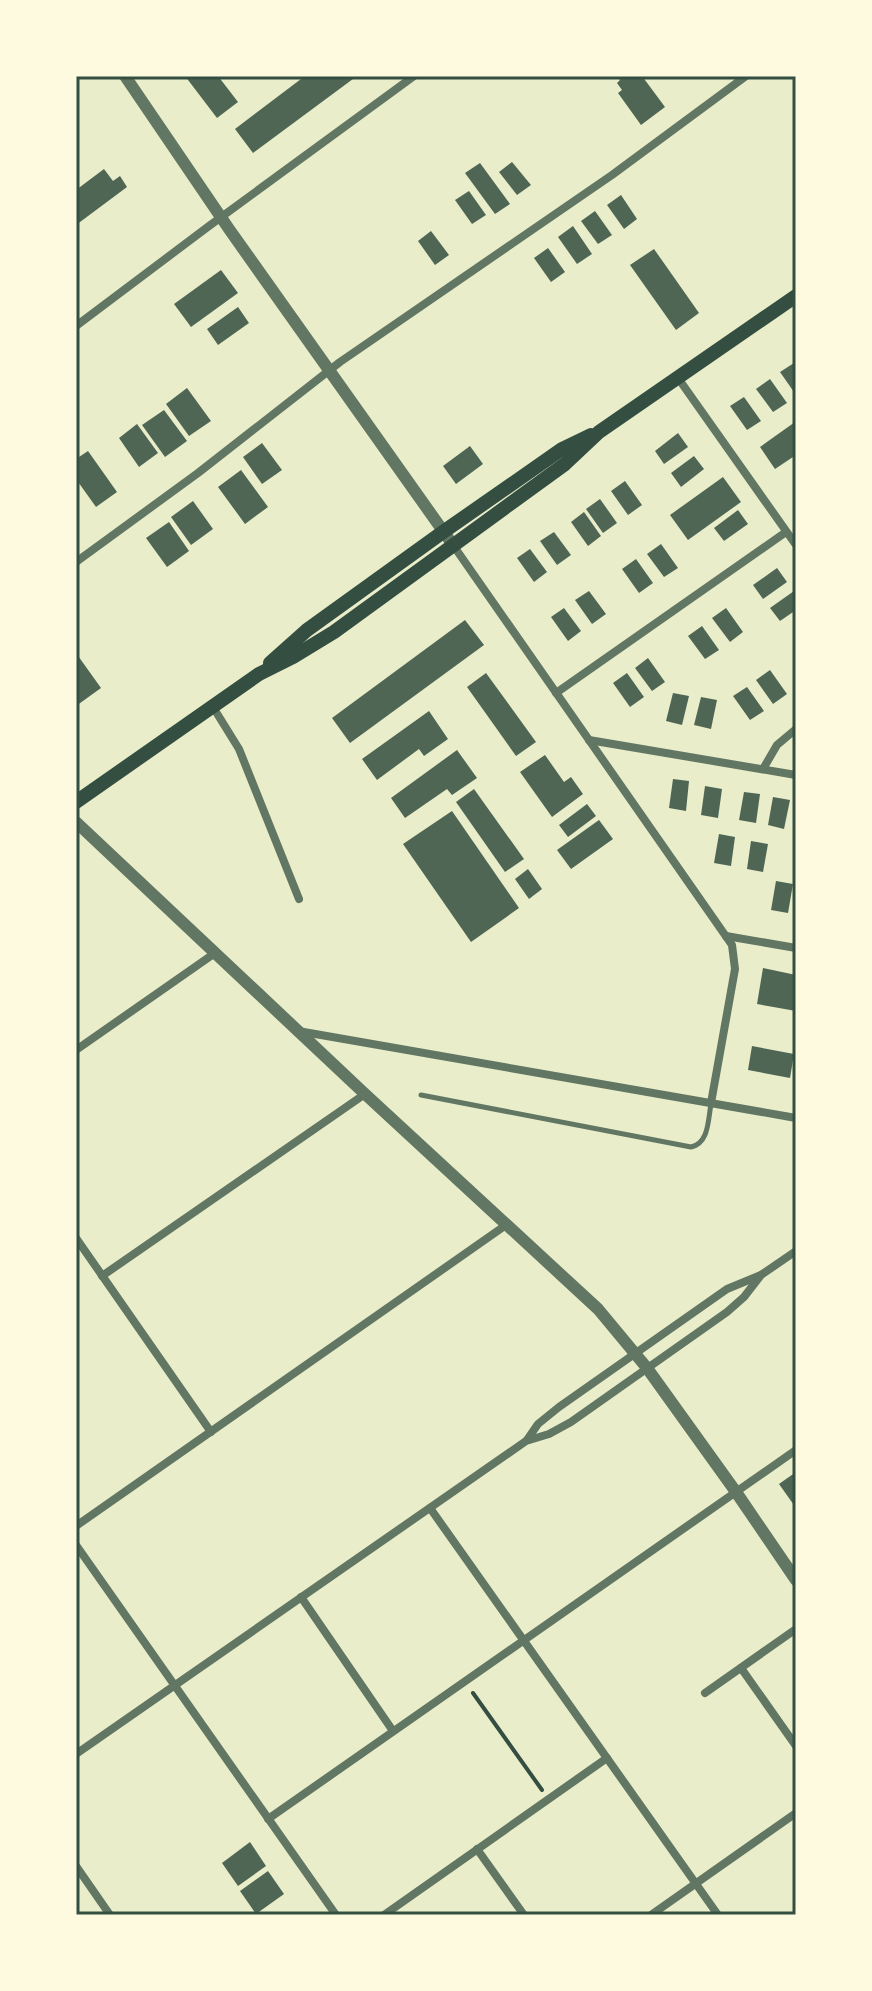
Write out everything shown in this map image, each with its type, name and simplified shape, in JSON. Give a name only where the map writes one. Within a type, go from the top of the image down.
[{"type":"main road","points":[[259,674],[334,632],[565,464],[599,432],[796,296]]},
{"type":"main road","points":[[76,802],[259,674],[307,630],[443,532],[562,449],[599,432]]},
{"type":"street","points":[[125,76],[732,945],[735,969],[711,1103]]},
{"type":"street","points":[[76,326],[414,76]]},
{"type":"street","points":[[76,562],[198,473],[329,371],[623,167],[746,76]]},
{"type":"street","points":[[678,378],[796,545]]},
{"type":"street","points":[[556,693],[786,532]]},
{"type":"street","points":[[213,707],[239,749],[299,899]]},
{"type":"street","points":[[763,769],[777,745],[796,729]]},
{"type":"street","points":[[589,740],[796,775]]},
{"type":"street","points":[[76,822],[598,1309],[647,1368],[796,1580]]},
{"type":"street","points":[[726,936],[796,948]]},
{"type":"street","points":[[76,1050],[215,953]]},
{"type":"street","points":[[298,1031],[796,1118]]},
{"type":"street","points":[[102,1276],[365,1094]]},
{"type":"street","points":[[76,1526],[506,1225]]},
{"type":"street","points":[[76,1238],[211,1432]]},
{"type":"street","points":[[526,1441],[548,1415],[727,1289],[761,1275],[796,1251]]},
{"type":"street","points":[[76,1754],[526,1441],[549,1434],[571,1422],[727,1312],[761,1275]]},
{"type":"street","points":[[268,1819],[796,1450]]},
{"type":"street","points":[[430,1508],[718,1915]]},
{"type":"street","points":[[76,1545],[336,1915]]},
{"type":"street","points":[[301,1597],[393,1731]]},
{"type":"street","points":[[705,1693],[796,1629]]},
{"type":"street","points":[[741,1668],[796,1746]]},
{"type":"street","points":[[384,1915],[607,1758]]},
{"type":"street","points":[[651,1915],[796,1813]]},
{"type":"street","points":[[477,1849],[524,1915]]},
{"type":"street","points":[[76,1866],[110,1915]]},
{"type":"lane","points":[[421,1095],[691,1147],[700,1145],[704,1139],[711,1103]]},
{"type":"path","points":[[464,1681],[549,1799]]},
{"type":"building","points":[[185,76],[218,76],[238,102],[217,118]]},
{"type":"building","points":[[305,76],[357,76],[253,153],[235,129]]},
{"type":"building","points":[[617,76],[642,76],[665,107],[641,125],[618,93],[622,90]]},
{"type":"building","points":[[512,162],[531,185],[517,195],[499,172]]},
{"type":"building","points":[[480,163],[510,204],[495,214],[465,173]]},
{"type":"building","points":[[104,169],[113,181],[120,176],[127,187],[76,225],[76,190]]},
{"type":"building","points":[[469,191],[486,215],[472,224],[455,200]]},
{"type":"building","points":[[621,195],[637,219],[624,229],[607,205]]},
{"type":"building","points":[[595,211],[612,235],[598,244],[581,221]]},
{"type":"building","points":[[573,226],[592,254],[577,264],[558,237]]},
{"type":"building","points":[[431,231],[449,255],[435,265],[418,241]]},
{"type":"building","points":[[548,248],[565,272],[551,282],[534,258]]},
{"type":"building","points":[[654,249],[699,313],[676,330],[630,265]]},
{"type":"building","points":[[221,270],[238,293],[191,327],[174,304]]},
{"type":"building","points":[[238,307],[249,323],[218,345],[207,329]]},
{"type":"building","points":[[794,363],[796,365],[796,395],[780,372]]},
{"type":"building","points":[[770,379],[787,403],[773,412],[756,389]]},
{"type":"building","points":[[187,388],[211,421],[189,436],[166,404]]},
{"type":"building","points":[[744,397],[761,421],[747,430],[730,406]]},
{"type":"building","points":[[164,410],[187,441],[165,457],[142,425]]},
{"type":"building","points":[[795,422],[796,455],[775,469],[760,447]]},
{"type":"building","points":[[137,424],[158,453],[139,467],[119,438]]},
{"type":"building","points":[[678,433],[688,447],[664,464],[655,451]]},
{"type":"building","points":[[262,443],[282,470],[262,484],[243,457]]},
{"type":"building","points":[[470,446],[483,464],[456,484],[443,466]]},
{"type":"building","points":[[88,451],[117,492],[96,507],[76,479],[76,459]]},
{"type":"building","points":[[694,456],[704,469],[681,487],[671,473]]},
{"type":"building","points":[[241,470],[268,507],[245,524],[218,487]]},
{"type":"building","points":[[723,477],[741,502],[688,540],[670,515]]},
{"type":"building","points":[[625,481],[642,505],[628,515],[611,491]]},
{"type":"building","points":[[600,499],[617,523],[603,533],[586,509]]},
{"type":"building","points":[[193,501],[213,529],[191,545],[171,517]]},
{"type":"building","points":[[738,510],[748,524],[724,541],[714,528]]},
{"type":"building","points":[[584,512],[601,536],[588,546],[571,522]]},
{"type":"building","points":[[169,522],[189,551],[167,567],[146,538]]},
{"type":"building","points":[[554,532],[571,555],[557,565],[540,541]]},
{"type":"building","points":[[661,544],[678,568],[664,577],[647,554]]},
{"type":"building","points":[[530,549],[547,572],[534,582],[517,558]]},
{"type":"building","points":[[636,559],[653,583],[639,593],[622,569]]},
{"type":"building","points":[[777,568],[787,582],[763,599],[753,585]]},
{"type":"building","points":[[589,591],[606,614],[592,624],[575,600]]},
{"type":"building","points":[[794,591],[796,610],[780,621],[770,608]]},
{"type":"building","points":[[564,608],[581,631],[568,641],[551,617]]},
{"type":"building","points":[[726,608],[743,632],[730,642],[712,618]]},
{"type":"building","points":[[465,620],[484,645],[350,743],[332,718]]},
{"type":"building","points":[[702,626],[719,650],[705,659],[688,636]]},
{"type":"building","points":[[76,653],[101,688],[76,706]]},
{"type":"building","points":[[648,658],[665,682],[652,691],[635,668]]},
{"type":"building","points":[[770,670],[787,694],[773,704],[756,680]]},
{"type":"building","points":[[486,673],[536,742],[516,756],[467,687]]},
{"type":"building","points":[[627,673],[644,697],[630,707],[613,683]]},
{"type":"building","points":[[747,687],[764,711],[750,720],[733,696]]},
{"type":"building","points":[[673,693],[689,696],[682,725],[666,721]]},
{"type":"building","points":[[701,697],[717,700],[711,729],[694,725]]},
{"type":"building","points":[[429,711],[448,739],[424,756],[419,749],[377,780],[362,759]]},
{"type":"building","points":[[457,750],[477,778],[452,795],[447,789],[405,818],[391,798]]},
{"type":"building","points":[[545,755],[564,782],[571,777],[583,794],[552,817],[520,772]]},
{"type":"building","points":[[673,779],[689,781],[686,811],[669,808]]},
{"type":"building","points":[[705,786],[722,789],[718,818],[701,815]]},
{"type":"building","points":[[474,789],[524,859],[505,872],[456,802]]},
{"type":"building","points":[[744,792],[760,794],[756,823],[739,820]]},
{"type":"building","points":[[773,797],[790,800],[784,829],[768,825]]},
{"type":"building","points":[[587,804],[596,816],[568,837],[559,825]]},
{"type":"building","points":[[452,811],[519,908],[471,942],[403,844]]},
{"type":"building","points":[[599,820],[613,839],[571,869],[557,850]]},
{"type":"building","points":[[719,834],[735,837],[731,866],[714,863]]},
{"type":"building","points":[[751,841],[768,844],[763,872],[747,869]]},
{"type":"building","points":[[528,869],[542,889],[529,899],[515,879]]},
{"type":"building","points":[[776,881],[793,884],[788,913],[771,910]]},
{"type":"building","points":[[763,968],[796,975],[796,1011],[757,1004]]},
{"type":"building","points":[[752,1046],[794,1054],[790,1078],[748,1070]]},
{"type":"building","points":[[796,1472],[796,1508],[779,1484]]},
{"type":"building","points":[[250,1842],[266,1866],[238,1886],[222,1863]]},
{"type":"building","points":[[268,1871],[284,1894],[256,1914],[240,1891]]}]
